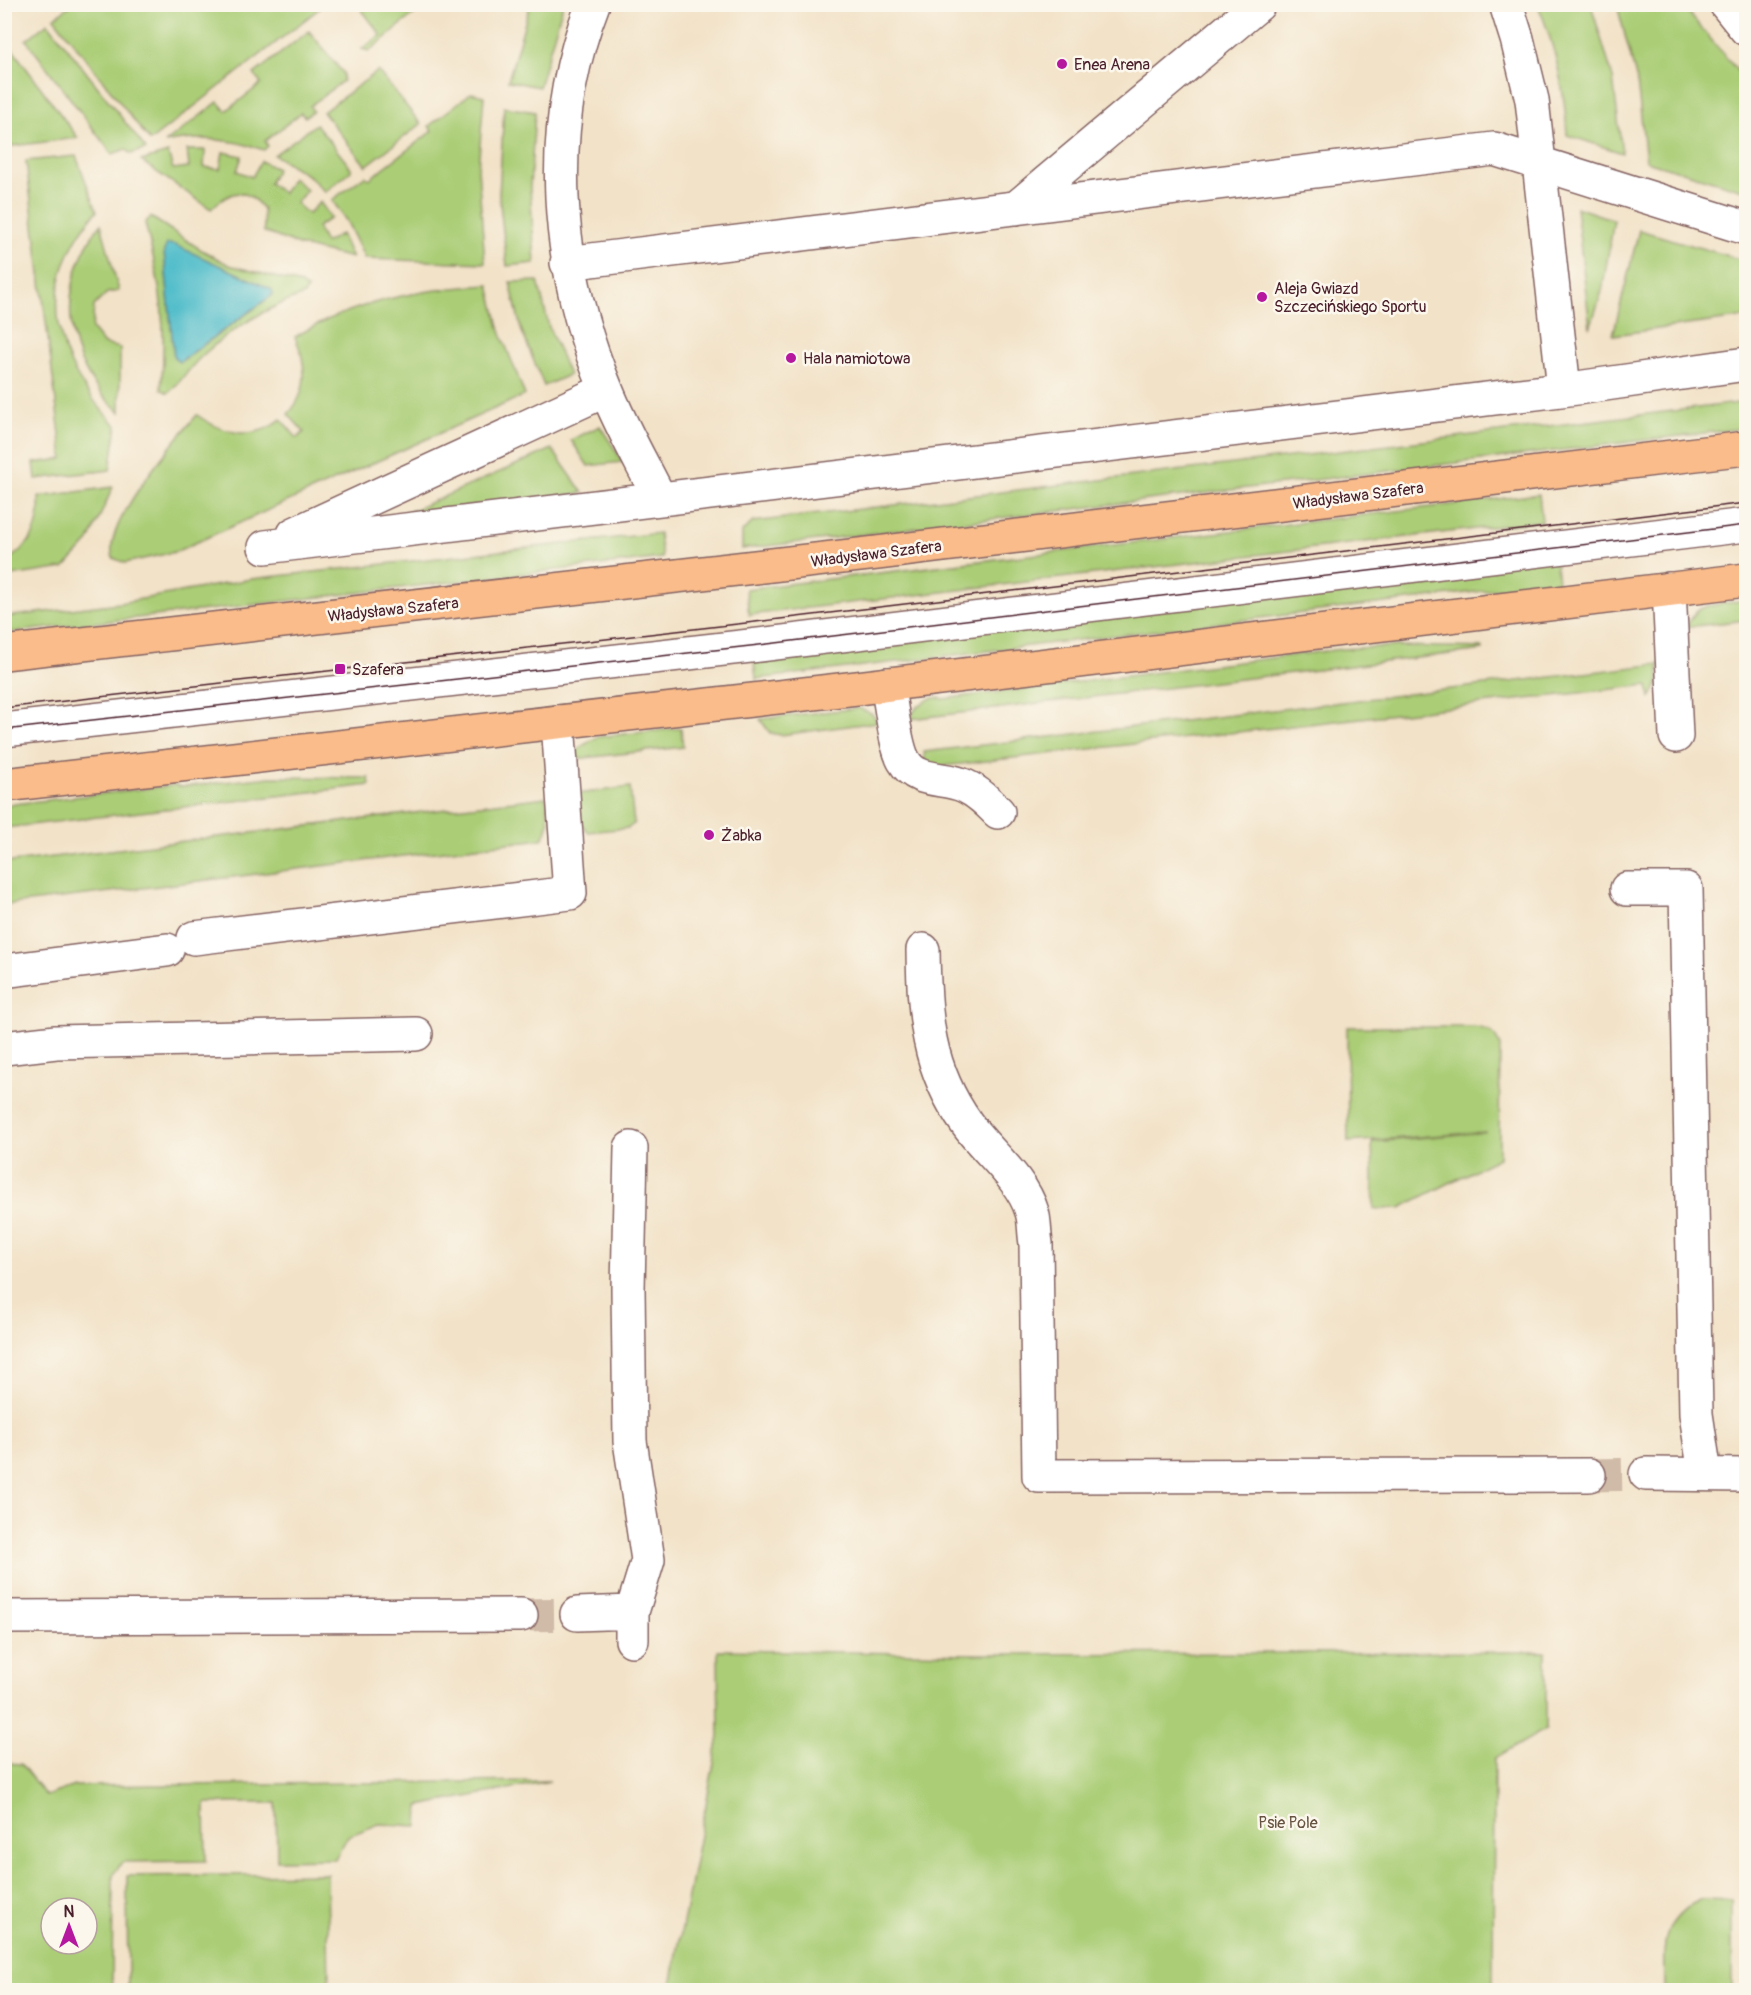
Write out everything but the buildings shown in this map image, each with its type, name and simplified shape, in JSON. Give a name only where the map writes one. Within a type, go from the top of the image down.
[{"type":"main road","name":"Władysława Szafera","points":[[4,653],[877,553],[1746,448]]},
{"type":"main road","points":[[4,785],[887,684],[1746,580]]},
{"type":"street","points":[[593,4],[574,62],[564,127],[561,182],[567,263],[576,303],[606,390],[660,499]]},
{"type":"street","points":[[1016,208],[1259,4]]},
{"type":"street","points":[[1506,4],[1532,100],[1537,162],[1564,389]]},
{"type":"street","points":[[1726,4],[1746,29]]},
{"type":"street","points":[[567,263],[1494,149],[1746,228]]},
{"type":"street","points":[[606,390],[265,547],[1564,389],[1746,364]]},
{"type":"street","points":[[4,708],[755,622],[1746,503]]},
{"type":"street","points":[[4,730],[759,645],[1746,525]]},
{"type":"street","points":[[1670,589],[1676,736]]},
{"type":"street","points":[[887,684],[901,754],[910,769],[923,777],[965,786],[981,795],[998,812]]},
{"type":"street","points":[[4,971],[181,944],[570,893],[558,722]]},
{"type":"street","points":[[1627,889],[1686,889],[1696,1414],[1706,1474]]},
{"type":"street","points":[[923,950],[924,1004],[928,1039],[939,1073],[966,1123],[1010,1174],[1032,1210],[1036,1243],[1039,1476],[1589,1475]]},
{"type":"street","points":[[4,1048],[56,1042],[416,1034]]},
{"type":"street","points":[[577,1614],[632,1626],[648,1560],[630,1441],[628,1289],[631,1148]]},
{"type":"street","points":[[1646,1474],[1746,1475]]},
{"type":"street","points":[[4,1617],[521,1615]]},
{"type":"green space","points":[[72,4],[324,5],[150,141],[54,18]]},
{"type":"green space","points":[[358,5],[425,5],[369,51],[362,49],[381,35]]},
{"type":"green space","points":[[530,5],[563,5],[539,87],[508,81]]},
{"type":"green space","points":[[1538,5],[1591,5],[1613,78],[1622,153],[1567,135],[1558,68]]},
{"type":"green space","points":[[1617,5],[1682,5],[1746,81],[1746,191],[1646,161],[1637,81]]},
{"type":"green space","points":[[48,23],[146,149],[131,154],[126,149],[112,154],[26,40]]},
{"type":"green space","points":[[309,31],[343,73],[343,81],[310,106],[313,111],[305,117],[301,113],[265,141],[268,146],[264,150],[215,139],[190,139],[165,143],[218,102],[226,111],[261,84],[254,74]]},
{"type":"green space","points":[[13,50],[78,138],[5,147],[5,57]]},
{"type":"green space","points":[[378,71],[421,124],[366,166],[323,112]]},
{"type":"green space","points":[[471,93],[484,96],[478,169],[485,263],[365,259],[347,222],[332,200],[365,176],[369,179],[432,131],[429,126]]},
{"type":"green space","points":[[504,107],[535,112],[530,187],[535,263],[507,266],[499,195]]},
{"type":"green space","points":[[316,124],[351,168],[351,171],[325,192],[309,176],[274,155]]},
{"type":"green space","points":[[187,150],[205,150],[204,167],[220,169],[223,152],[242,156],[237,171],[252,177],[261,161],[277,169],[269,183],[283,193],[293,178],[307,190],[296,203],[308,214],[320,202],[331,218],[317,227],[325,243],[341,234],[352,258],[301,246],[264,232],[263,209],[250,196],[237,193],[231,195],[211,209],[141,161],[168,153],[173,169],[189,167]]},
{"type":"green space","points":[[76,156],[97,211],[77,239],[64,267],[58,294],[59,322],[65,350],[77,376],[95,402],[117,426],[110,470],[36,479],[34,463],[63,459],[26,161]]},
{"type":"green space","points":[[1576,207],[1614,220],[1602,291],[1590,328]]},
{"type":"green space","points":[[151,217],[229,265],[301,284],[307,289],[304,295],[264,312],[226,336],[199,359],[168,393],[161,389],[163,325],[159,286],[145,223]],"holes":[[[170,244],[271,289],[273,295],[180,362],[174,357],[164,251]]]},
{"type":"green space","points":[[101,224],[119,291],[107,293],[94,306],[92,329],[104,344],[120,348],[120,412],[100,393],[86,371],[76,347],[71,322],[71,296],[76,271],[86,247]]},
{"type":"green space","points":[[1639,230],[1746,261],[1746,317],[1613,335]]},
{"type":"green space","points":[[538,281],[549,327],[569,375],[544,386],[521,329],[510,282]]},
{"type":"green space","points":[[489,285],[500,331],[525,395],[175,552],[125,563],[113,558],[112,543],[118,525],[129,505],[158,463],[197,415],[217,427],[239,433],[260,431],[281,419],[297,438],[304,432],[288,414],[300,396],[304,377],[302,357],[295,337],[341,314],[389,299],[438,290]]},
{"type":"green space","points":[[1746,402],[1746,428],[742,549],[742,532],[753,522]]},
{"type":"green space","points":[[600,426],[623,462],[588,466],[571,440]]},
{"type":"green space","points":[[552,449],[583,493],[402,515]]},
{"type":"green space","points":[[113,487],[89,541],[64,568],[5,577],[5,561],[22,549],[33,535],[38,518],[39,497]]},
{"type":"green space","points":[[1539,494],[1542,521],[749,615],[746,589]]},
{"type":"green space","points":[[659,533],[662,558],[5,633],[5,617],[120,603],[251,579]]},
{"type":"green space","points":[[1555,556],[1558,582],[756,679],[753,653]]},
{"type":"green space","points":[[1746,600],[1746,620],[1686,627],[1697,610]]},
{"type":"green space","points":[[1400,646],[1483,648],[1483,650],[910,719],[919,706],[933,698],[943,699],[1342,649]]},
{"type":"green space","points":[[1659,664],[1659,682],[1650,698],[1648,685],[926,768],[924,752]]},
{"type":"green space","points":[[859,708],[872,714],[878,722],[781,735],[770,733],[760,719]]},
{"type":"green space","points":[[681,728],[683,747],[574,759],[579,748],[597,737]]},
{"type":"green space","points":[[270,777],[369,778],[370,785],[5,828],[5,805],[176,785],[180,787]]},
{"type":"green space","points":[[630,787],[634,824],[628,828],[588,832],[580,823],[577,794]]},
{"type":"green space","points":[[546,797],[548,824],[542,839],[5,905],[4,863]]},
{"type":"green space","points":[[1347,1027],[1475,1027],[1493,1034],[1500,1045],[1499,1158],[1400,1208],[1374,1209],[1372,1142],[1486,1132],[1348,1142]]},
{"type":"green space","name":"Psie Pole","points":[[718,1650],[974,1654],[1546,1652],[1546,1729],[1494,1759],[1493,1990],[670,1990],[719,1737]]},
{"type":"green space","points":[[5,1763],[21,1764],[46,1796],[74,1786],[550,1781],[419,1806],[418,1826],[379,1824],[348,1836],[335,1859],[277,1860],[276,1803],[205,1803],[206,1861],[123,1862],[113,1874],[112,1990],[5,1990]]},
{"type":"green space","points":[[327,1874],[329,1990],[128,1990],[127,1876]]},
{"type":"green space","points":[[1701,1899],[1732,1900],[1732,1990],[1664,1990],[1664,1948],[1670,1927],[1677,1917]]},
{"type":"water","points":[[167,244],[175,245],[271,289],[273,293],[179,362],[174,357],[164,251]]},
{"type":"tunnel","points":[[1589,1475],[1646,1474]]},
{"type":"tunnel","points":[[521,1615],[577,1614]]},
{"type":"tram line","points":[[4,708],[755,622],[1746,503]]},
{"type":"tram line","points":[[4,730],[759,645],[1746,525]]},
{"type":"place","name":"Enea Arena","points":[[1062,64]]},
{"type":"place","name":"Aleja Gwiazd Szczecińskiego Sportu","points":[[1262,297]]},
{"type":"place","name":"Hala namiotowa","points":[[791,358]]},
{"type":"place","name":"Szafera","points":[[340,669]]},
{"type":"place","name":"Żabka","points":[[709,835]]}]
